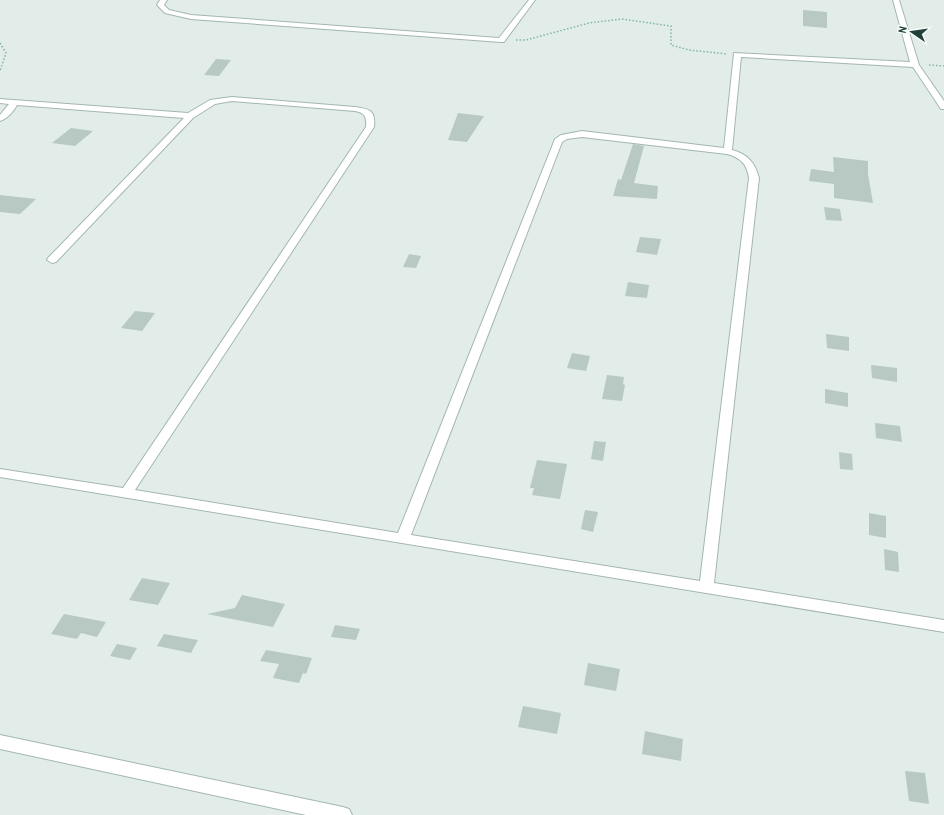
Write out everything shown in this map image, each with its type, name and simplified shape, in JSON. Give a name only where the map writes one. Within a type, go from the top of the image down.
[{"type":"street","points":[[164,0],[160,5],[167,12],[191,17],[501,40],[532,0]]},
{"type":"street","points":[[896,0],[915,65],[944,107]]},
{"type":"street","points":[[728,151],[737,55],[915,65]]},
{"type":"street","points":[[52,260],[190,116],[213,102],[232,99],[355,109],[365,111],[369,114],[371,120],[370,127],[126,494]]},
{"type":"street","points":[[0,101],[190,116]]},
{"type":"street","points":[[0,119],[11,109],[14,103]]},
{"type":"street","points":[[404,538],[558,141],[564,137],[582,134],[728,151],[744,158],[752,168],[754,178],[706,587]]},
{"type":"street","points":[[0,473],[944,626]]},
{"type":"street","points":[[0,742],[343,815]]},
{"type":"path","points":[[501,40],[526,40],[589,23],[622,19],[671,26],[671,45],[689,50],[737,55]]},
{"type":"path","points":[[0,43],[6,53],[0,71]]},
{"type":"building","points":[[803,10],[827,12],[827,28],[803,26]]},
{"type":"building","points":[[216,59],[231,60],[219,76],[204,75]]},
{"type":"building","points":[[458,113],[484,116],[467,142],[448,140]]},
{"type":"building","points":[[71,128],[93,131],[75,146],[52,143]]},
{"type":"building","points":[[633,144],[644,146],[634,183],[658,186],[657,199],[613,196],[618,179],[621,180]]},
{"type":"building","points":[[833,157],[868,161],[868,174],[873,203],[834,198],[834,184],[809,181],[811,169],[834,172]]},
{"type":"building","points":[[0,195],[36,199],[20,214],[0,212]]},
{"type":"building","points":[[824,207],[840,209],[842,221],[826,220]]},
{"type":"building","points":[[640,237],[661,239],[657,255],[636,252]]},
{"type":"building","points":[[409,254],[421,256],[416,268],[403,267]]},
{"type":"building","points":[[628,282],[649,285],[647,298],[625,296]]},
{"type":"building","points":[[135,311],[155,313],[142,331],[121,328]]},
{"type":"building","points":[[826,334],[849,337],[849,351],[827,348]]},
{"type":"building","points":[[572,353],[590,356],[586,371],[567,368]]},
{"type":"building","points":[[871,365],[897,368],[897,382],[872,378]]},
{"type":"building","points":[[607,375],[624,377],[623,384],[625,385],[622,401],[602,399]]},
{"type":"building","points":[[825,389],[848,393],[848,407],[825,403]]},
{"type":"building","points":[[875,423],[900,426],[902,442],[876,438]]},
{"type":"building","points":[[594,441],[606,442],[603,461],[591,459]]},
{"type":"building","points":[[839,452],[852,454],[853,470],[840,469]]},
{"type":"building","points":[[537,460],[567,464],[560,499],[532,495],[534,488],[530,488]]},
{"type":"building","points":[[585,510],[598,512],[593,532],[581,529]]},
{"type":"building","points":[[869,513],[886,516],[886,538],[869,535]]},
{"type":"building","points":[[884,549],[898,552],[899,572],[885,570]]},
{"type":"building","points":[[142,578],[170,583],[158,605],[129,600]]},
{"type":"building","points":[[242,595],[285,604],[273,627],[207,614],[235,608]]},
{"type":"building","points":[[64,614],[106,622],[97,637],[81,633],[77,639],[51,634]]},
{"type":"building","points":[[335,625],[360,629],[356,640],[331,637]]},
{"type":"building","points":[[164,634],[198,640],[191,653],[157,646]]},
{"type":"building","points":[[117,644],[137,648],[130,660],[110,656]]},
{"type":"building","points":[[266,650],[312,658],[306,674],[303,673],[299,683],[273,678],[279,664],[260,661]]},
{"type":"building","points":[[588,663],[620,669],[616,691],[584,685]]},
{"type":"building","points":[[523,706],[561,713],[557,734],[518,727]]},
{"type":"building","points":[[645,731],[683,739],[681,761],[642,754]]},
{"type":"building","points":[[905,771],[925,773],[929,804],[909,801]]}]
